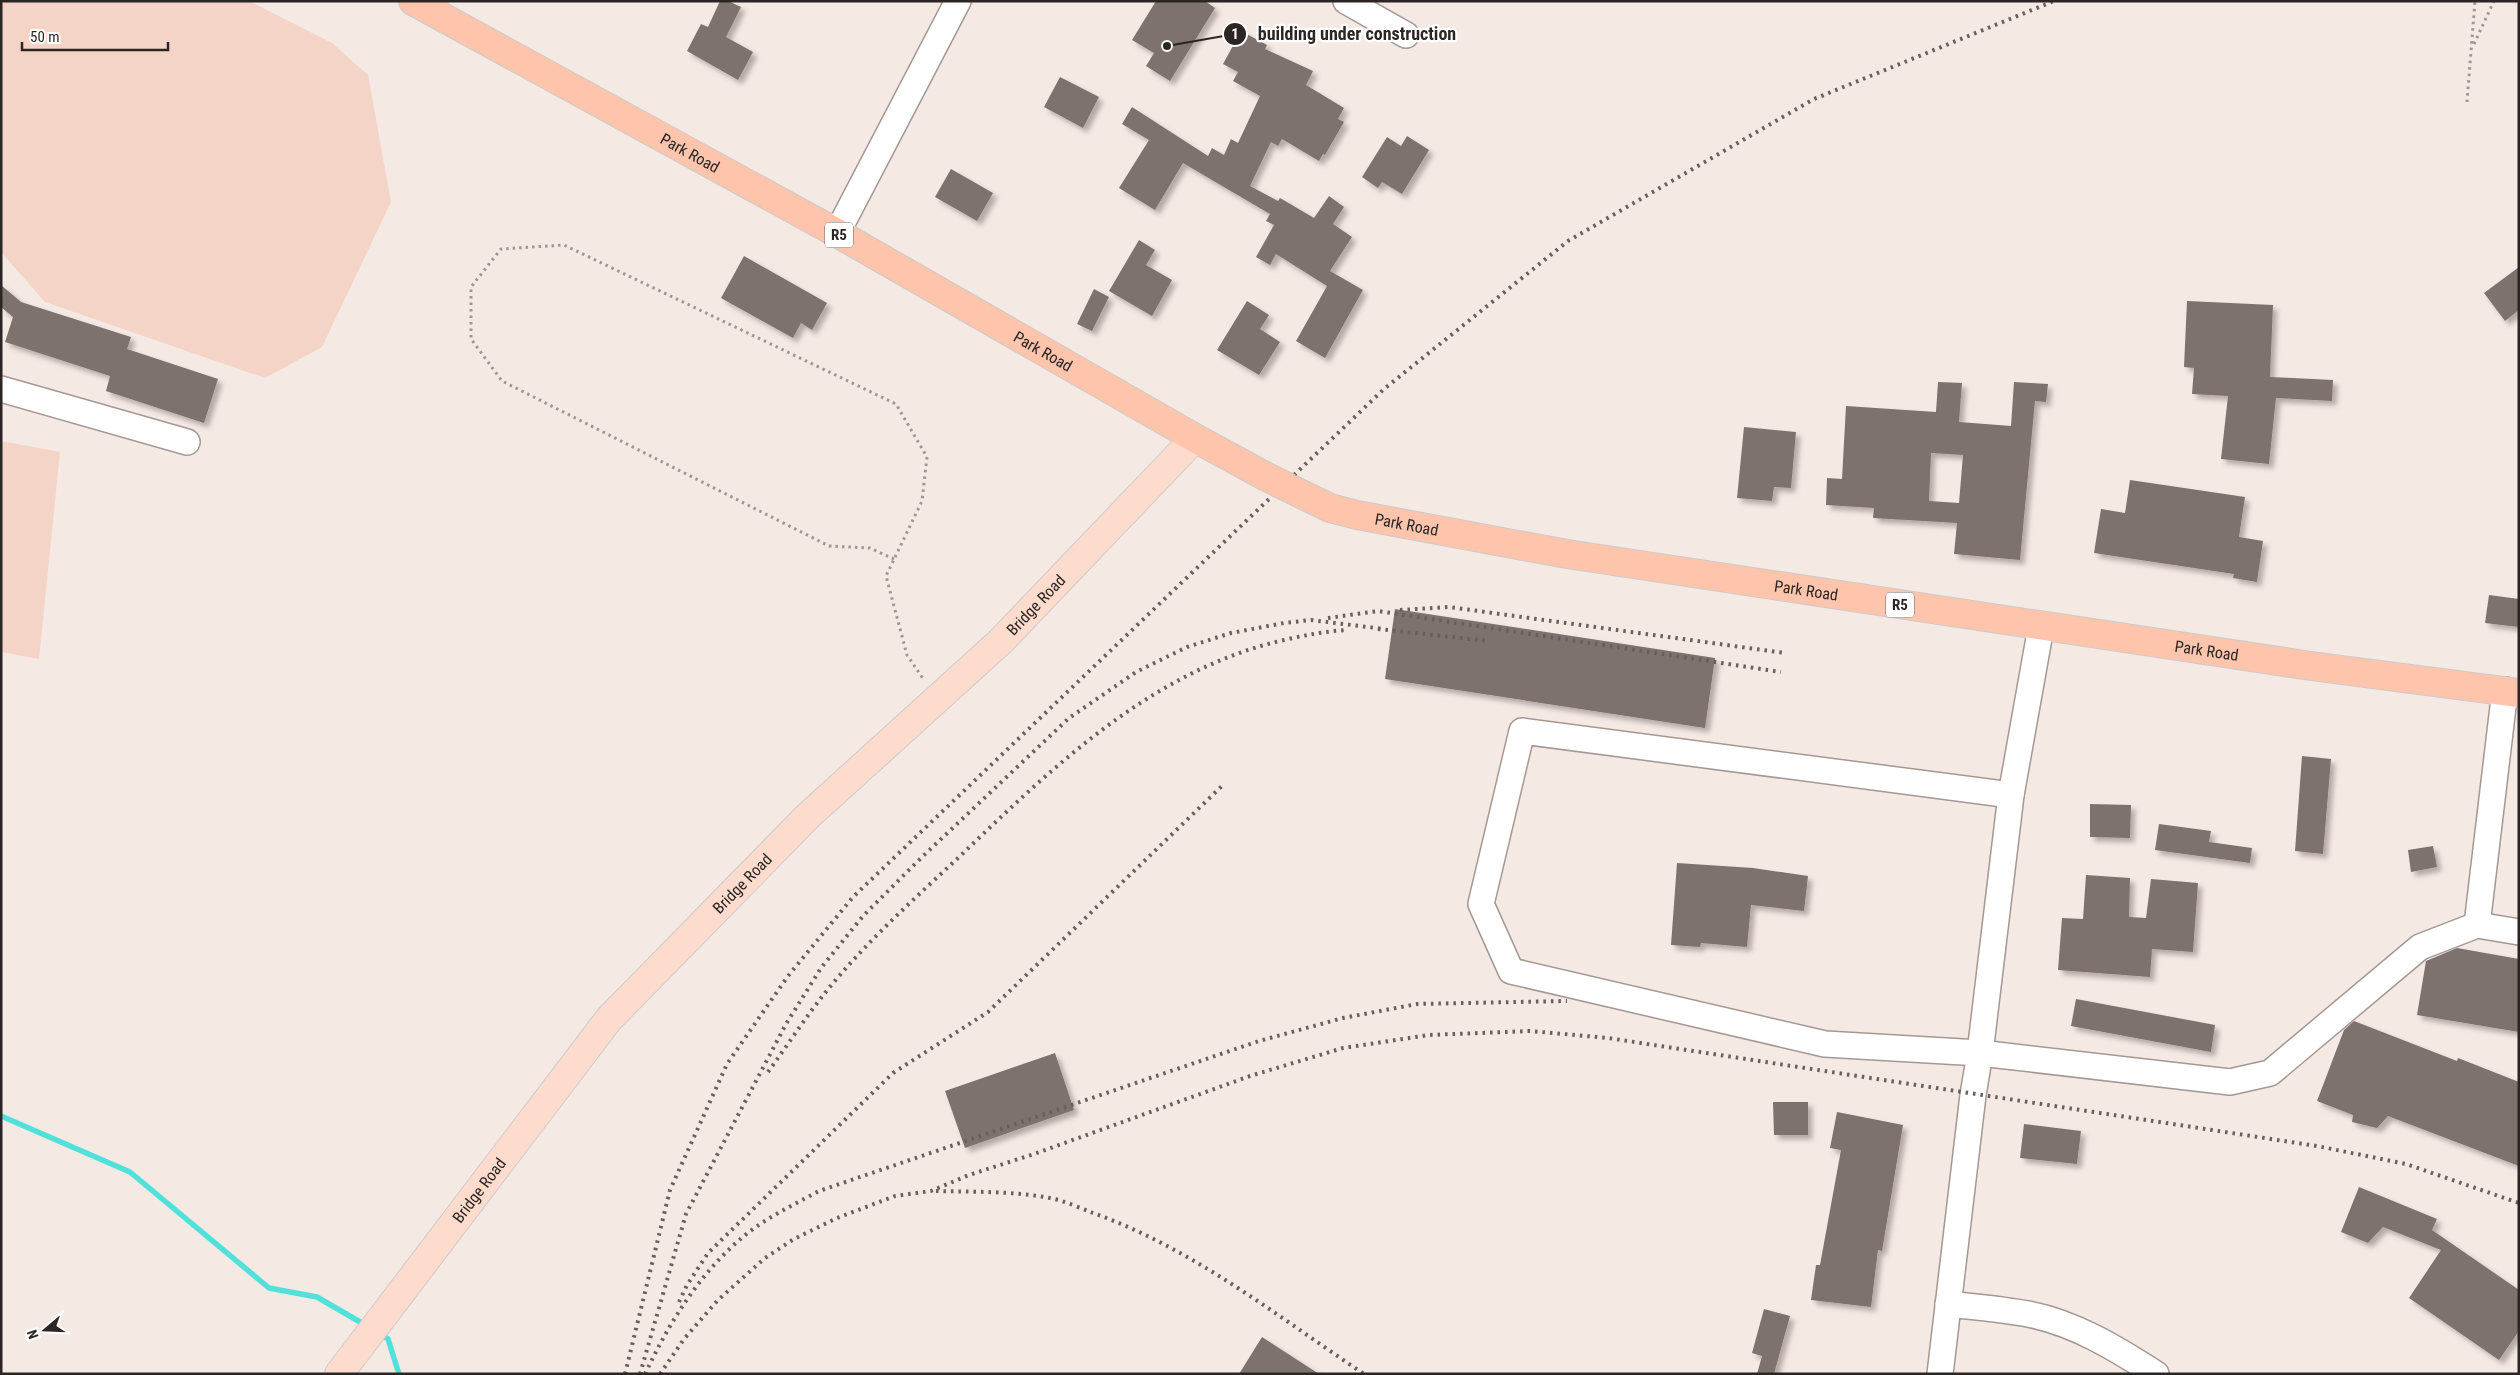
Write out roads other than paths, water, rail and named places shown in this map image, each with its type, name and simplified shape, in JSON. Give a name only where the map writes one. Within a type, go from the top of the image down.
[{"type":"highway","name":"Park Road","points":[[424,4],[837,233],[1194,438],[1330,508],[1389,522],[1568,554],[2311,666],[2512,692]]},
{"type":"main road","name":"Bridge Road","points":[[346,1364],[609,1019],[808,816],[1001,641],[1194,438]]},
{"type":"street","points":[[837,233],[958,1]]},
{"type":"street","points":[[1346,1],[1406,35]]},
{"type":"street","points":[[1,390],[187,442]]},
{"type":"street","points":[[1940,1374],[1972,1095],[1980,1052],[2012,795],[2040,626]]},
{"type":"street","points":[[2477,925],[2512,692]]},
{"type":"street","points":[[2012,795],[1522,731],[1481,904],[1511,971],[1825,1044],[1980,1052],[2230,1082],[2270,1073],[2420,947],[2477,925],[2519,932]]},
{"type":"street","points":[[1948,1304],[2029,1314],[2069,1327],[2110,1344],[2156,1374]]},
{"type":"waterway","points":[[1,1116],[130,1172],[269,1288],[317,1297],[367,1326]]},
{"type":"waterway","points":[[379,1333],[388,1339],[399,1374]]},
{"type":"railway","points":[[625,1374],[670,1190],[727,1064],[788,976],[853,897],[1384,389],[1568,241],[1814,99],[2054,1]]},
{"type":"railway","points":[[1400,610],[1449,607],[1785,653]]},
{"type":"railway","points":[[1328,618],[1378,611],[1781,672]]},
{"type":"railway","points":[[640,1374],[686,1214],[786,1024],[821,968],[863,916],[921,858],[1069,718],[1136,672],[1187,647],[1231,633],[1284,623],[1311,620],[1384,629]]},
{"type":"railway","points":[[1378,629],[1489,641]]},
{"type":"railway","points":[[768,1072],[825,993],[872,940],[1030,790],[1107,726],[1148,698],[1191,674],[1236,654],[1292,638],[1348,630]]},
{"type":"railway","points":[[679,1302],[687,1285],[708,1253],[893,1073],[988,1012],[1224,784]]},
{"type":"railway","points":[[645,1374],[676,1316],[716,1262],[757,1226],[819,1191],[1259,1041],[1343,1018],[1417,1004],[1567,1001]]},
{"type":"railway","points":[[660,1374],[684,1339],[718,1300],[765,1258],[794,1239],[837,1218],[895,1196],[931,1191],[969,1175],[1034,1154],[1250,1076],[1343,1048],[1429,1035],[1530,1031],[1608,1038],[2317,1146],[2406,1164],[2519,1203]]},
{"type":"railway","points":[[936,1191],[1008,1193],[1050,1198],[1130,1228],[1165,1245],[1233,1285],[1364,1374]]},
{"type":"place","name":"building under construction","points":[[1167,46]]}]
